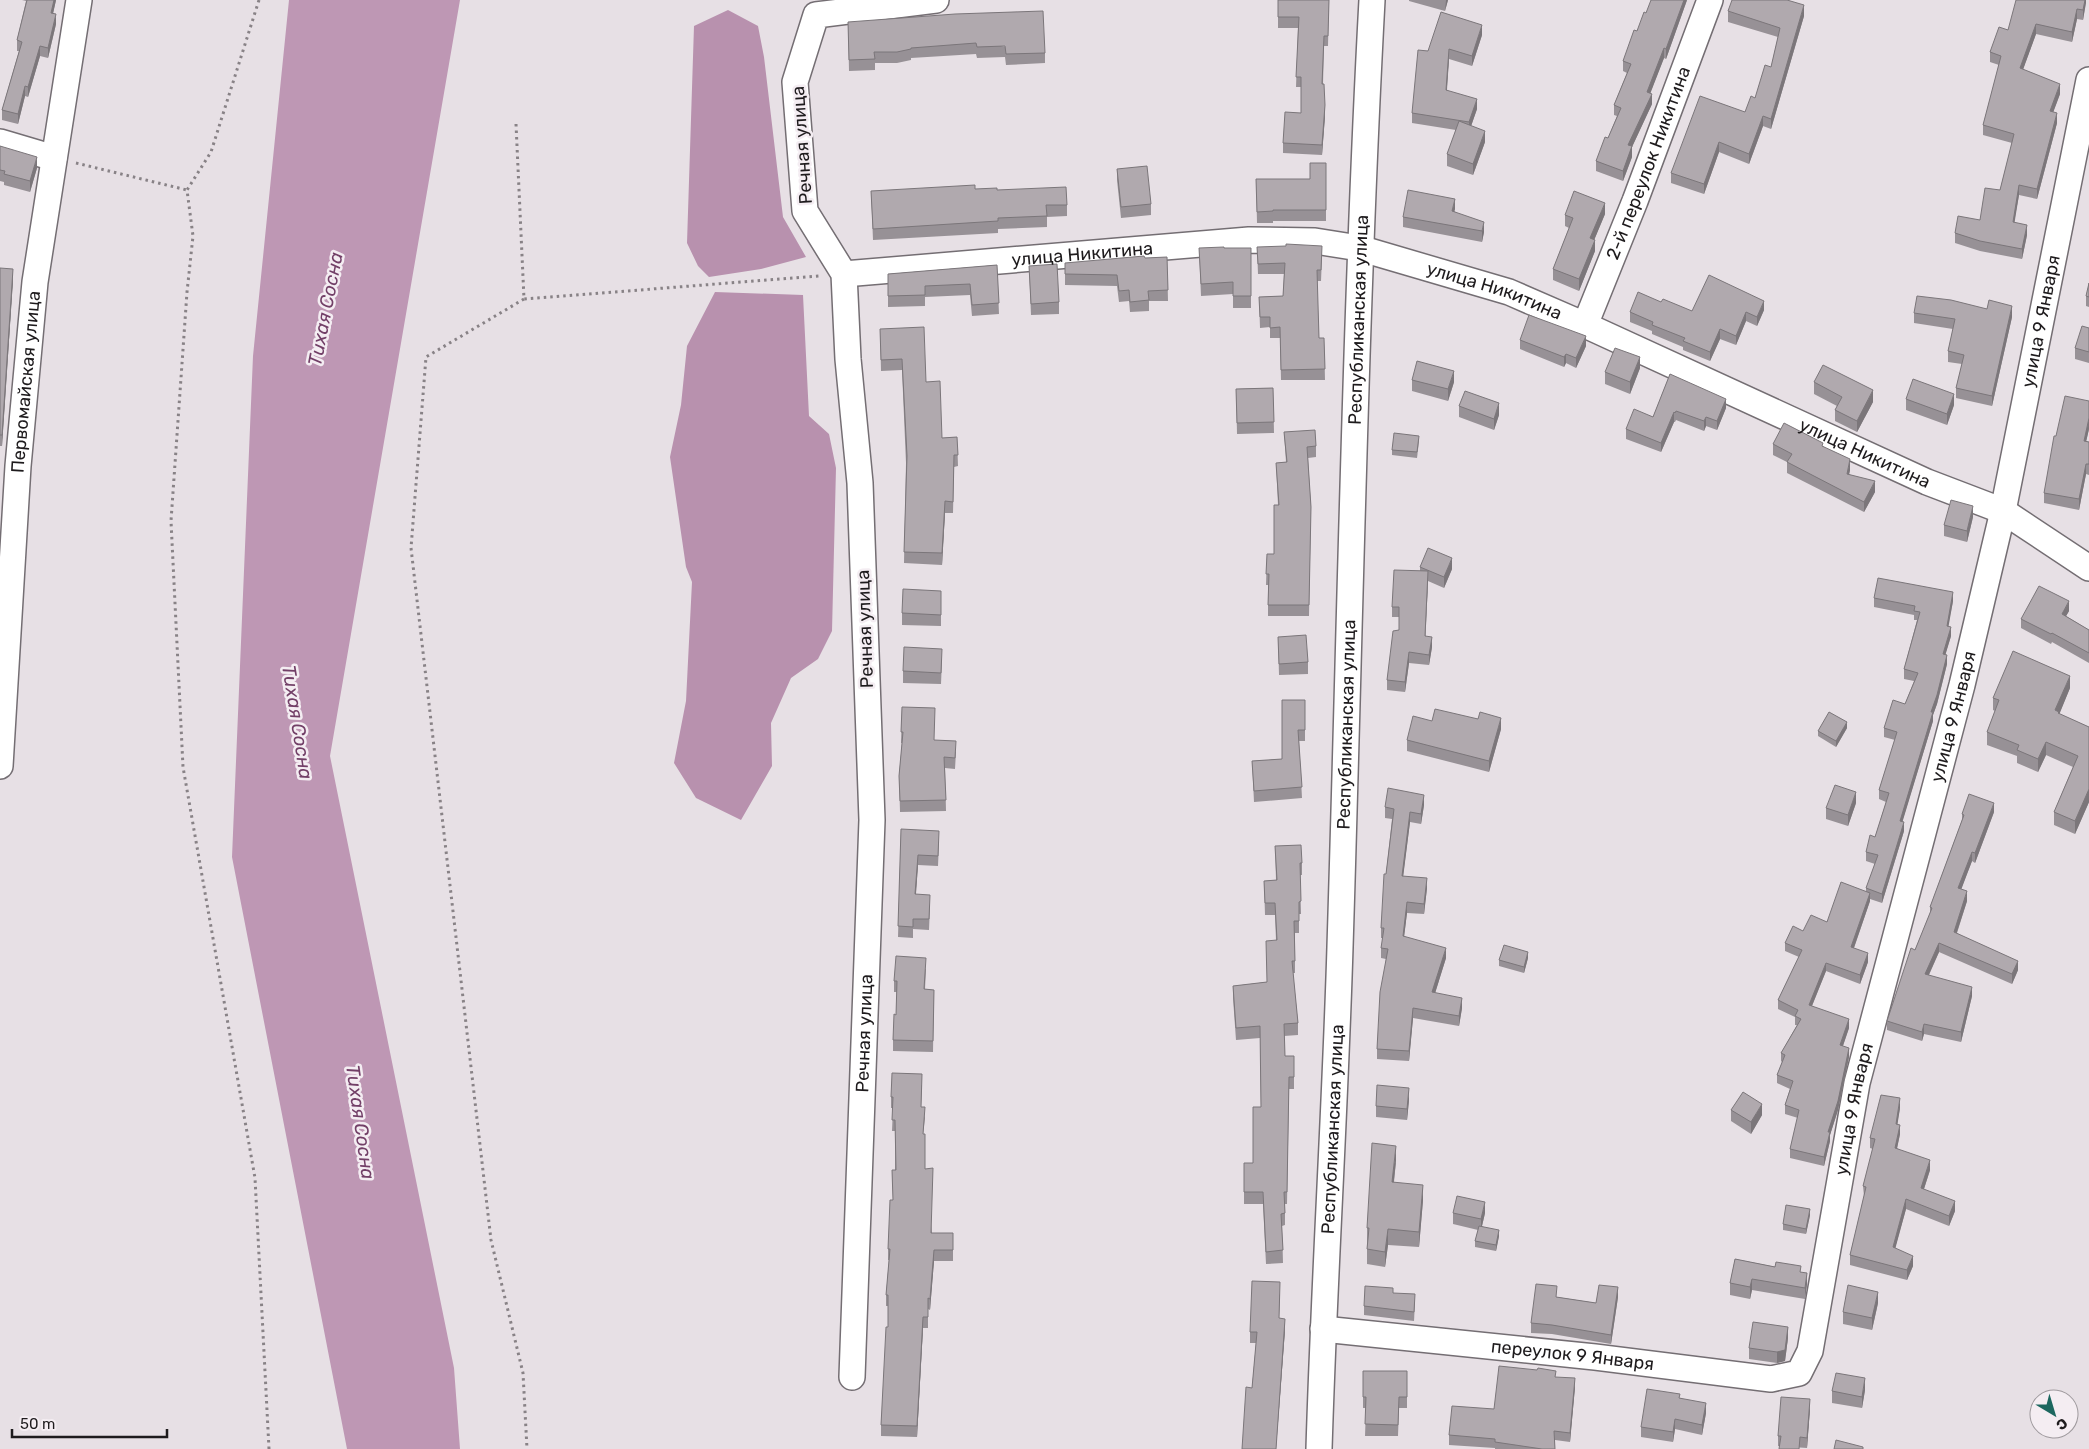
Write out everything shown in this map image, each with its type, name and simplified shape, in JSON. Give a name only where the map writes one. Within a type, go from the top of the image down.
[{"type":"street","name":"Первомайская улица","points":[[0,766],[18,466],[35,282],[80,0]]},
{"type":"street","name":"Речная улица","points":[[852,1377],[872,820],[860,483],[848,358],[844,274],[805,211],[795,82],[816,16],[936,0]]},
{"type":"street","name":"Республиканская улица","points":[[1320,1449],[1323,1329],[1340,943],[1357,383],[1359,248],[1372,0]]},
{"type":"street","name":"2-й переулок Никитина","points":[[1585,325],[1635,201],[1710,0]]},
{"type":"street","name":"улица 9 Января","points":[[1810,1352],[1857,1083],[1962,685],[2003,510],[2089,80]]},
{"type":"street","points":[[0,142],[54,158]]},
{"type":"street","name":"улица Никитина","points":[[844,274],[1248,240],[1315,241],[1359,248],[1509,292],[1585,325],[1927,482],[2003,510],[2089,568]]},
{"type":"street","name":"переулок 9 Января","points":[[1323,1329],[1771,1379],[1799,1373],[1810,1352]]},
{"type":"path","points":[[259,0],[210,152],[187,190],[193,236],[187,292],[171,522],[183,767],[255,1178],[269,1449]]},
{"type":"path","points":[[516,124],[524,299]]},
{"type":"path","points":[[54,158],[187,190]]},
{"type":"path","points":[[527,1449],[523,1373],[491,1240],[411,548],[426,357],[524,299],[844,274]]},
{"type":"shaded area","points":[[728,10],[758,26],[764,57],[783,217],[806,257],[761,269],[709,277],[698,266],[687,243],[694,26]]},
{"type":"shaded area","points":[[715,292],[803,295],[809,416],[829,434],[836,468],[832,631],[818,659],[791,678],[771,723],[772,766],[741,820],[696,798],[674,763],[686,701],[692,582],[686,567],[670,457],[681,405],[687,346]]},
{"type":"water","name":"Тихая Сосна","points":[[289,0],[460,0],[330,756],[454,1368],[460,1449],[347,1449],[232,857],[253,356]]},
{"type":"building","points":[[27,0],[54,0],[51,13],[56,14],[48,48],[40,46],[28,87],[25,86],[18,114],[2,110],[22,42],[17,40]]},
{"type":"building","points":[[1278,0],[1329,0],[1328,36],[1324,36],[1322,84],[1324,84],[1325,105],[1322,145],[1283,143],[1285,112],[1301,113],[1301,77],[1296,77],[1299,17],[1278,17]]},
{"type":"building","points":[[1651,0],[1684,0],[1666,49],[1664,48],[1647,92],[1652,94],[1628,145],[1632,146],[1623,171],[1596,161],[1605,137],[1608,138],[1621,108],[1614,105],[1631,64],[1623,61],[1634,30],[1637,31]]},
{"type":"building","points":[[1732,0],[1787,0],[1804,5],[1771,119],[1763,116],[1749,154],[1719,142],[1704,184],[1671,173],[1700,96],[1745,112],[1751,96],[1755,98],[1765,65],[1771,67],[1780,28],[1728,11]]},
{"type":"building","points":[[2016,0],[2085,0],[2083,10],[2077,9],[2072,32],[2036,24],[2020,68],[2060,84],[2050,111],[2057,113],[2037,189],[2019,185],[2013,222],[2027,225],[2022,249],[1980,241],[1955,233],[1958,216],[1980,220],[1985,188],[2000,190],[2014,134],[1983,125],[2001,56],[1990,52],[1999,27],[2008,30]]},
{"type":"building","points":[[1043,11],[1045,53],[1006,54],[1005,46],[977,47],[976,43],[911,48],[897,52],[874,52],[875,59],[849,60],[848,22],[955,14]]},
{"type":"building","points":[[1441,12],[1482,25],[1472,56],[1449,49],[1446,90],[1477,99],[1469,122],[1412,113],[1418,50],[1428,51]]},
{"type":"building","points":[[1459,121],[1485,131],[1473,164],[1447,154]]},
{"type":"building","points":[[0,146],[37,157],[30,181],[4,174],[5,171],[0,170]]},
{"type":"building","points":[[1310,163],[1326,163],[1326,210],[1273,210],[1257,212],[1256,179],[1310,179]]},
{"type":"building","points":[[1147,166],[1151,204],[1121,207],[1117,169]]},
{"type":"building","points":[[975,185],[975,189],[997,188],[997,190],[1066,187],[1067,205],[1046,205],[1047,216],[998,218],[998,221],[873,229],[871,191]]},
{"type":"building","points":[[1408,190],[1455,199],[1452,211],[1484,222],[1482,231],[1403,217]]},
{"type":"building","points":[[1574,191],[1605,203],[1590,238],[1595,240],[1579,279],[1553,269],[1573,218],[1565,215]]},
{"type":"building","points":[[1286,244],[1322,246],[1321,270],[1317,270],[1319,338],[1324,338],[1325,369],[1281,370],[1280,327],[1270,328],[1270,317],[1260,317],[1259,297],[1283,296],[1285,263],[1258,264],[1257,247],[1286,246]]},
{"type":"building","points":[[1199,248],[1251,248],[1251,296],[1233,296],[1233,282],[1201,284]]},
{"type":"building","points":[[1144,256],[1145,258],[1167,257],[1168,290],[1148,291],[1149,300],[1130,302],[1129,290],[1119,291],[1117,275],[1065,274],[1065,263]]},
{"type":"building","points":[[1057,264],[1059,302],[1031,304],[1029,266]]},
{"type":"building","points":[[997,265],[999,303],[972,305],[970,284],[925,286],[925,295],[888,296],[888,274]]},
{"type":"building","points":[[0,268],[13,269],[2,435],[0,435]]},
{"type":"building","points":[[1709,275],[1764,301],[1757,317],[1746,312],[1736,336],[1720,329],[1710,352],[1683,341],[1685,338],[1652,325],[1653,322],[1630,312],[1638,292],[1661,302],[1663,299],[1692,311]]},
{"type":"building","points":[[2089,283],[2089,297],[2086,296]]},
{"type":"building","points":[[1917,296],[1951,300],[1987,309],[1989,300],[2012,306],[1992,396],[1956,388],[1964,355],[1948,351],[1955,319],[1914,313]]},
{"type":"building","points":[[1529,315],[1586,336],[1576,358],[1566,354],[1564,357],[1520,340]]},
{"type":"building","points":[[2082,326],[2089,328],[2089,352],[2075,348]]},
{"type":"building","points":[[924,327],[926,382],[940,381],[942,438],[957,437],[958,455],[954,455],[953,502],[945,501],[942,553],[904,552],[907,456],[902,359],[881,360],[880,329]]},
{"type":"building","points":[[1615,348],[1640,357],[1630,382],[1605,372]]},
{"type":"building","points":[[1417,361],[1454,371],[1448,389],[1412,380]]},
{"type":"building","points":[[1823,365],[1873,390],[1857,421],[1835,410],[1842,397],[1814,382]]},
{"type":"building","points":[[1670,374],[1726,399],[1717,421],[1706,417],[1704,421],[1676,411],[1661,443],[1626,429],[1634,409],[1653,417]]},
{"type":"building","points":[[1913,379],[1954,394],[1947,414],[1906,399]]},
{"type":"building","points":[[1273,388],[1274,422],[1237,423],[1236,389]]},
{"type":"building","points":[[1465,391],[1499,403],[1494,419],[1459,406]]},
{"type":"building","points":[[2065,396],[2089,401],[2089,418],[2084,441],[2089,442],[2089,464],[2086,464],[2079,499],[2044,493],[2054,436],[2056,436]]},
{"type":"building","points":[[1784,423],[1823,443],[1822,446],[1850,459],[1847,474],[1875,481],[1864,502],[1787,462],[1792,454],[1773,444]]},
{"type":"building","points":[[1315,430],[1316,446],[1307,447],[1311,507],[1309,605],[1268,605],[1269,574],[1266,574],[1267,554],[1274,554],[1274,505],[1279,505],[1276,463],[1287,462],[1284,432]]},
{"type":"building","points":[[1394,433],[1419,436],[1417,452],[1392,450]]},
{"type":"building","points":[[1951,500],[1973,506],[1967,531],[1944,525]]},
{"type":"building","points":[[1428,548],[1452,558],[1444,577],[1420,567]]},
{"type":"building","points":[[1394,570],[1428,571],[1425,636],[1432,637],[1429,655],[1409,652],[1405,682],[1387,680],[1393,631],[1399,630],[1399,607],[1392,607]]},
{"type":"building","points":[[1878,578],[1953,592],[1947,626],[1951,627],[1943,654],[1947,655],[1931,712],[1933,712],[1900,821],[1904,822],[1882,894],[1866,888],[1878,855],[1866,852],[1870,835],[1875,837],[1889,793],[1879,790],[1897,732],[1884,728],[1893,700],[1905,704],[1918,673],[1904,669],[1920,612],[1914,611],[1915,606],[1874,598]]},
{"type":"building","points":[[2039,586],[2069,601],[2062,614],[2089,630],[2089,653],[2021,619]]},
{"type":"building","points":[[903,589],[941,591],[941,615],[902,613]]},
{"type":"building","points":[[1306,635],[1308,662],[1279,664],[1278,637]]},
{"type":"building","points":[[904,647],[942,649],[941,673],[903,671]]},
{"type":"building","points":[[2013,651],[2070,676],[2055,710],[2089,727],[2089,789],[2075,821],[2054,812],[2078,756],[2046,742],[2038,759],[2017,750],[2019,745],[1987,732],[1999,700],[1993,698]]},
{"type":"building","points":[[1282,700],[1305,700],[1305,730],[1298,730],[1302,787],[1254,791],[1252,761],[1282,759]]},
{"type":"building","points":[[902,707],[935,708],[934,740],[956,741],[955,758],[944,757],[946,800],[900,801],[899,776],[903,732],[901,732]]},
{"type":"building","points":[[1435,709],[1478,719],[1480,712],[1501,718],[1489,761],[1407,740],[1413,716],[1432,721]]},
{"type":"building","points":[[1829,712],[1847,722],[1836,741],[1818,731]]},
{"type":"building","points":[[1835,785],[1856,792],[1848,815],[1826,808]]},
{"type":"building","points":[[1388,788],[1424,795],[1421,814],[1410,812],[1402,876],[1427,878],[1424,904],[1407,902],[1403,936],[1446,948],[1432,992],[1462,998],[1459,1016],[1413,1008],[1409,1051],[1377,1049],[1380,992],[1388,949],[1381,948],[1384,928],[1381,928],[1384,874],[1386,874],[1394,809],[1385,807]]},
{"type":"building","points":[[1969,794],[1994,803],[1975,853],[1972,852],[1958,888],[1967,891],[1954,932],[2018,961],[2012,974],[1939,943],[1925,974],[1972,987],[1961,1032],[1924,1024],[1922,1032],[1887,1021],[1911,948],[1915,950],[1932,908],[1930,907],[1964,815],[1962,814]]},
{"type":"building","points":[[901,829],[939,831],[938,856],[918,855],[915,894],[930,895],[929,919],[913,919],[913,927],[898,926]]},
{"type":"building","points":[[1301,845],[1301,901],[1299,902],[1299,921],[1294,921],[1295,961],[1292,961],[1298,1023],[1284,1024],[1285,1056],[1294,1056],[1294,1077],[1289,1077],[1287,1192],[1284,1192],[1285,1213],[1281,1214],[1283,1250],[1266,1252],[1263,1192],[1244,1192],[1244,1163],[1253,1163],[1253,1107],[1261,1107],[1260,1026],[1236,1028],[1233,986],[1267,982],[1266,941],[1277,940],[1275,903],[1265,903],[1264,881],[1277,880],[1275,846]]},
{"type":"building","points":[[1841,882],[1870,893],[1851,947],[1868,953],[1860,975],[1826,963],[1809,1005],[1849,1019],[1840,1045],[1849,1048],[1838,1101],[1828,1132],[1830,1132],[1824,1157],[1790,1149],[1799,1110],[1785,1105],[1793,1081],[1777,1075],[1785,1055],[1781,1053],[1801,1019],[1795,1016],[1798,1010],[1778,1000],[1802,950],[1785,943],[1793,926],[1803,931],[1811,915],[1827,922]]},
{"type":"building","points":[[1504,945],[1528,952],[1524,967],[1499,960]]},
{"type":"building","points":[[896,956],[926,958],[924,989],[934,990],[933,1041],[893,1040],[894,1014],[896,1015],[897,981],[894,981]]},
{"type":"building","points":[[892,1073],[922,1074],[921,1107],[925,1107],[923,1134],[925,1134],[925,1169],[933,1168],[931,1233],[953,1233],[953,1250],[934,1250],[930,1299],[928,1298],[928,1317],[923,1317],[917,1426],[881,1425],[886,1327],[888,1327],[888,1295],[886,1295],[890,1249],[888,1249],[890,1200],[893,1200],[892,1170],[896,1170],[895,1120],[892,1120],[893,1097],[891,1097]]},
{"type":"building","points":[[1377,1085],[1409,1088],[1407,1109],[1376,1106]]},
{"type":"building","points":[[1743,1092],[1762,1104],[1751,1122],[1731,1110]]},
{"type":"building","points":[[1881,1095],[1900,1098],[1896,1124],[1900,1125],[1895,1148],[1930,1160],[1921,1188],[1955,1201],[1949,1216],[1906,1199],[1893,1247],[1913,1256],[1907,1270],[1850,1255],[1866,1187],[1863,1186],[1875,1139],[1870,1138]]},
{"type":"building","points":[[1372,1143],[1396,1146],[1392,1182],[1423,1185],[1419,1232],[1388,1229],[1385,1252],[1367,1249]]},
{"type":"building","points":[[1457,1196],[1485,1202],[1481,1219],[1453,1213]]},
{"type":"building","points":[[1786,1205],[1810,1209],[1806,1229],[1783,1224]]},
{"type":"building","points":[[1479,1226],[1499,1230],[1496,1245],[1475,1241]]},
{"type":"building","points":[[1735,1259],[1775,1267],[1776,1262],[1801,1266],[1800,1272],[1807,1273],[1805,1288],[1752,1279],[1750,1287],[1730,1283]]},
{"type":"building","points":[[1252,1281],[1280,1282],[1279,1318],[1285,1319],[1276,1449],[1242,1449],[1246,1387],[1252,1388],[1257,1332],[1250,1332]]},
{"type":"building","points":[[1536,1284],[1557,1286],[1556,1297],[1596,1303],[1599,1285],[1618,1287],[1611,1335],[1531,1323]]},
{"type":"building","points":[[1848,1285],[1878,1292],[1872,1318],[1843,1312]]},
{"type":"building","points":[[1365,1286],[1393,1288],[1393,1293],[1415,1294],[1414,1312],[1364,1306]]},
{"type":"building","points":[[1753,1322],[1788,1327],[1785,1350],[1777,1352],[1749,1348]]},
{"type":"building","points":[[1499,1366],[1537,1370],[1538,1368],[1556,1371],[1555,1377],[1575,1378],[1570,1433],[1554,1431],[1555,1449],[1542,1449],[1495,1442],[1495,1439],[1449,1435],[1452,1406],[1494,1409]]},
{"type":"building","points":[[1363,1371],[1407,1371],[1407,1397],[1399,1397],[1398,1425],[1365,1424],[1366,1397],[1363,1397]]},
{"type":"building","points":[[1836,1373],[1865,1378],[1862,1397],[1832,1391]]},
{"type":"building","points":[[1647,1389],[1680,1394],[1679,1398],[1706,1403],[1702,1425],[1675,1419],[1673,1432],[1641,1427]]},
{"type":"building","points":[[1781,1397],[1810,1399],[1807,1438],[1800,1437],[1799,1449],[1779,1449]]},
{"type":"building","points":[[1836,1440],[1863,1447],[1863,1449],[1834,1449]]}]
